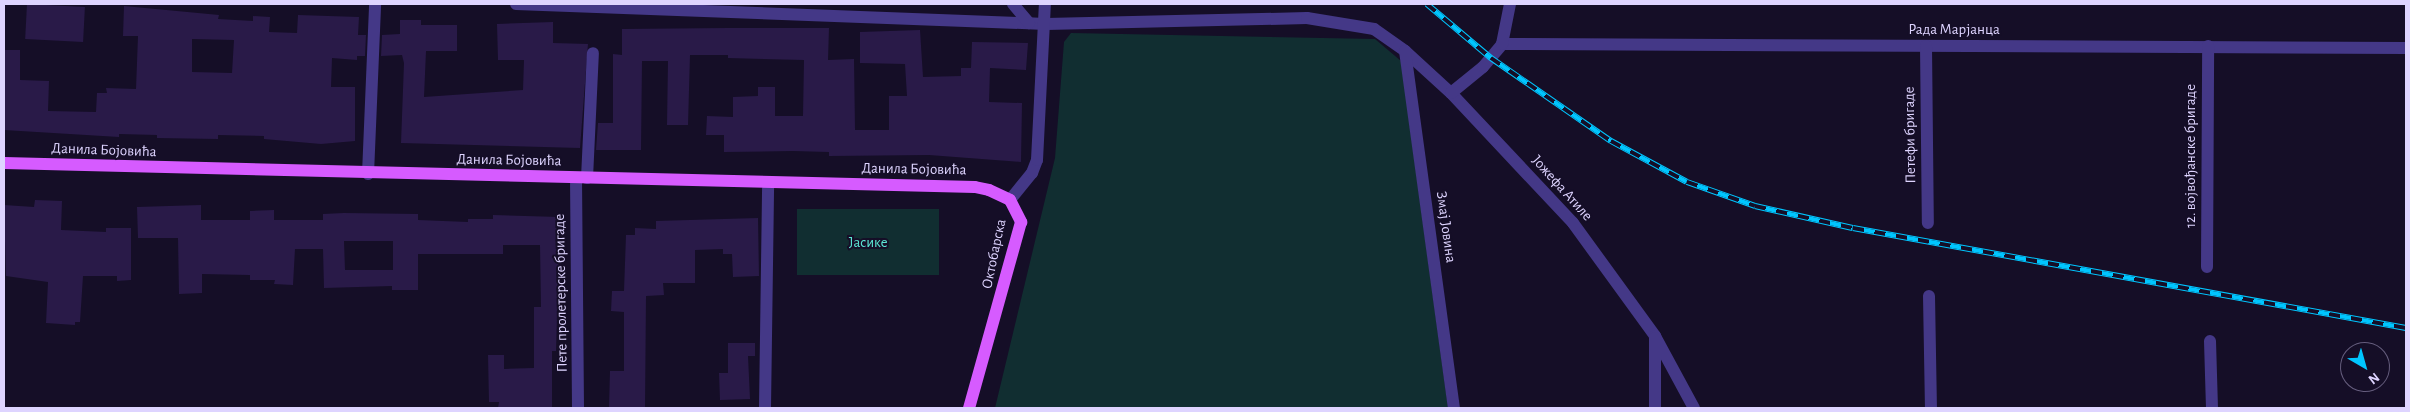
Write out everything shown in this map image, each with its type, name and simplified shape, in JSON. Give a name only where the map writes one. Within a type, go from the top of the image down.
[{"type":"main road","name":"Данила Бојовића","points":[[4,163],[368,174],[975,187],[1001,193],[1010,200]]},
{"type":"main road","name":"Октобарска","points":[[969,408],[1019,229],[1019,215],[1010,200]]},
{"type":"street","points":[[368,174],[375,4]]},
{"type":"street","points":[[516,4],[590,4],[1046,24]]},
{"type":"street","points":[[1013,4],[1029,23]]},
{"type":"street","name":"Октобарска","points":[[1010,200],[1032,173],[1037,160],[1046,24],[1045,4]]},
{"type":"street","points":[[1451,93],[1484,67],[1502,44],[1510,4]]},
{"type":"street","name":"Јожефа Атиле","points":[[1046,24],[1307,18],[1374,29],[1405,51],[1451,93],[1574,223],[1655,336],[1694,408]]},
{"type":"street","name":"Рада Марјанца","points":[[1502,44],[2406,48]]},
{"type":"street","name":"Петефи бригаде","points":[[1926,46],[1928,223]]},
{"type":"street","name":"12. војвођанске бригаде","points":[[2207,267],[2208,46]]},
{"type":"street","name":"Змај Јовина","points":[[1405,51],[1454,408]]},
{"type":"street","name":"Пете пролетерске бригаде","points":[[578,408],[582,178],[593,54]]},
{"type":"street","points":[[765,408],[768,182]]},
{"type":"street","points":[[1929,296],[1930,408]]},
{"type":"street","points":[[1655,336],[1655,408]]},
{"type":"street","points":[[2210,341],[2212,408]]},
{"type":"green space","points":[[1071,33],[1375,39],[1401,61],[1448,408],[995,408],[1055,158],[1064,42]]},
{"type":"green space","name":"Јасике","points":[[797,209],[939,209],[939,275],[797,275]]},
{"type":"building","points":[[27,4],[85,7],[83,42],[25,39]]},
{"type":"building","points":[[124,6],[219,15],[218,19],[253,21],[253,16],[270,17],[269,32],[297,33],[298,15],[359,17],[358,35],[366,35],[365,56],[357,56],[357,60],[332,58],[331,87],[355,87],[355,141],[321,144],[264,139],[264,136],[218,135],[218,139],[157,138],[157,135],[119,134],[119,137],[4,130],[4,50],[20,50],[20,80],[49,81],[48,111],[96,112],[97,93],[107,93],[106,88],[136,89],[138,36],[123,36]],"holes":[[[192,39],[234,40],[232,73],[192,72]]]},
{"type":"building","points":[[400,20],[421,20],[421,25],[457,25],[457,51],[426,51],[424,97],[523,90],[524,60],[498,60],[497,24],[553,22],[553,43],[588,44],[580,148],[401,143],[404,63],[402,55],[381,56],[382,35],[400,34]]},
{"type":"building","points":[[829,28],[828,60],[854,59],[855,130],[889,130],[889,96],[907,96],[905,64],[860,63],[860,32],[920,30],[923,77],[961,76],[961,68],[971,68],[972,42],[1028,43],[1026,70],[990,68],[989,102],[1022,103],[1021,162],[929,155],[829,156],[829,152],[724,152],[724,135],[706,135],[707,116],[733,117],[733,97],[758,96],[758,87],[775,87],[775,116],[803,116],[804,60],[728,58],[728,55],[690,55],[688,125],[667,125],[668,61],[642,61],[641,150],[596,150],[598,123],[613,123],[613,54],[622,55],[622,29]]},
{"type":"building","points":[[35,200],[62,201],[61,230],[106,232],[106,228],[131,228],[131,280],[117,281],[117,276],[83,276],[80,322],[75,322],[75,325],[46,323],[48,282],[6,276],[4,205],[34,207]]},
{"type":"building","points":[[201,205],[201,220],[250,220],[250,211],[274,210],[274,220],[323,220],[323,214],[344,213],[418,214],[418,220],[468,222],[468,219],[493,219],[493,215],[560,217],[556,351],[552,351],[552,408],[498,408],[499,402],[489,402],[488,355],[504,355],[504,369],[534,368],[534,307],[541,307],[540,245],[503,245],[503,254],[418,254],[418,290],[392,290],[392,286],[324,288],[323,249],[295,249],[293,285],[274,284],[275,280],[250,280],[250,275],[202,274],[202,293],[179,294],[178,238],[138,238],[137,207]],"holes":[[[344,241],[393,241],[393,270],[345,270]]]},
{"type":"building","points":[[758,218],[759,276],[733,277],[732,254],[723,254],[723,249],[695,250],[695,283],[663,283],[664,295],[646,296],[645,408],[609,408],[610,371],[624,371],[624,312],[611,311],[612,291],[624,291],[626,235],[635,235],[635,228],[656,229],[656,221]]},
{"type":"building","points":[[728,343],[755,343],[755,356],[748,356],[750,399],[720,400],[719,373],[728,373]]},
{"type":"railway","points":[[1427,4],[1491,58],[1611,141],[1687,182],[1755,206],[1853,228],[2406,328]]}]
